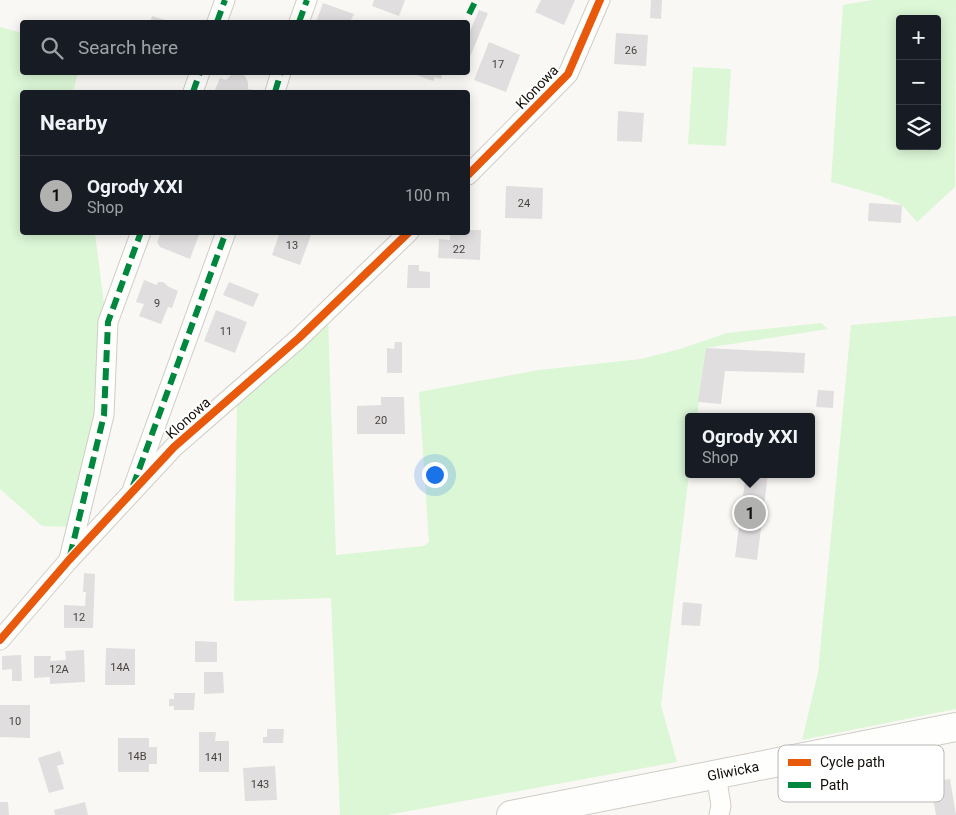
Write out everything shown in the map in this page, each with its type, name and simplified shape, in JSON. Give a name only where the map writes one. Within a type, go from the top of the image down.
[{"type":"main road","name":"Gliwicka","points":[[864,745],[956,727]]},
{"type":"main road","name":"Gliwicka","points":[[511,815],[778,762]]},
{"type":"street","points":[[218,20],[225,0]]},
{"type":"street","points":[[300,20],[307,0]]},
{"type":"street","name":"Klonowa","points":[[470,173],[568,74],[600,0]]},
{"type":"street","points":[[194,90],[199,75]]},
{"type":"street","points":[[276,90],[280,75]]},
{"type":"street","name":"Klonowa","points":[[69,560],[104,415],[108,322],[140,235]]},
{"type":"street","name":"Klonowa","points":[[130,496],[225,235]]},
{"type":"street","name":"Klonowa","points":[[0,640],[69,560],[174,447],[298,338],[406,235]]},
{"type":"street","points":[[716,774],[722,806],[720,815]]},
{"type":"green space","points":[[872,0],[956,0],[955,187],[917,222],[902,205],[881,196],[831,182],[843,5]]},
{"type":"green space","points":[[0,27],[20,32],[20,75],[77,75],[74,90],[20,90],[20,235],[95,235],[104,304],[97,424],[72,527],[42,526],[0,489]]},
{"type":"green space","points":[[693,67],[731,69],[726,146],[688,144]]},
{"type":"green space","points":[[956,316],[956,709],[802,740],[818,673],[851,325]]},
{"type":"green space","points":[[328,319],[336,555],[424,546],[429,542],[419,392],[539,370],[641,359],[680,349],[727,333],[821,323],[828,329],[706,348],[698,413],[685,413],[685,478],[689,478],[661,705],[677,762],[387,815],[340,815],[331,598],[234,601],[237,401]]},
{"type":"building","points":[[374,0],[405,0],[399,16],[372,6]]},
{"type":"building","points":[[541,0],[575,0],[564,25],[535,12]]},
{"type":"building","points":[[651,0],[662,0],[661,19],[650,18]]},
{"type":"building","points":[[323,3],[354,14],[351,20],[317,20]]},
{"type":"building","points":[[479,10],[488,13],[470,57],[470,31]]},
{"type":"building","points":[[152,16],[165,20],[151,20]]},
{"type":"building","points":[[616,33],[648,35],[646,66],[614,64]]},
{"type":"building","points":[[489,42],[520,55],[506,92],[474,80]]},
{"type":"building","points":[[231,75],[244,75],[248,82],[248,89],[254,90],[215,90],[220,78],[226,80]]},
{"type":"building","points":[[416,75],[442,75],[441,79],[435,77],[433,81]]},
{"type":"building","points":[[618,111],[644,113],[642,142],[617,141]]},
{"type":"building","points":[[506,186],[543,188],[542,219],[505,218]]},
{"type":"building","points":[[869,203],[902,205],[901,223],[868,221]]},
{"type":"building","points":[[470,230],[481,230],[480,260],[438,258],[439,239],[450,240],[450,235],[470,235]]},
{"type":"building","points":[[160,235],[199,235],[190,259],[160,247],[157,242]]},
{"type":"building","points":[[279,235],[311,235],[300,265],[272,255]]},
{"type":"building","points":[[408,265],[419,265],[419,271],[430,272],[430,288],[407,288]]},
{"type":"building","points":[[144,280],[157,285],[158,282],[163,282],[178,291],[172,308],[168,307],[161,324],[139,316],[144,304],[136,302]]},
{"type":"building","points":[[229,282],[259,294],[253,307],[223,295]]},
{"type":"building","points":[[216,310],[247,322],[235,353],[204,341]]},
{"type":"building","points":[[395,342],[402,342],[402,373],[387,373],[387,348],[394,349]]},
{"type":"building","points":[[706,348],[805,353],[804,373],[725,371],[721,404],[698,402]]},
{"type":"building","points":[[818,390],[834,391],[833,408],[816,407]]},
{"type":"building","points":[[381,397],[404,397],[405,434],[357,434],[357,406],[381,405]]},
{"type":"building","points":[[745,478],[767,478],[757,560],[735,557]]},
{"type":"building","points":[[84,573],[95,574],[93,628],[64,628],[64,605],[85,606],[86,592],[83,592]]},
{"type":"building","points":[[683,602],[702,604],[700,626],[681,625]]},
{"type":"building","points":[[195,641],[217,642],[217,662],[195,662]]},
{"type":"building","points":[[106,648],[135,649],[135,685],[105,685]]},
{"type":"building","points":[[84,650],[85,682],[50,684],[50,677],[34,678],[34,656],[51,656],[50,661],[66,660],[65,651]]},
{"type":"building","points":[[21,655],[22,681],[12,681],[12,669],[2,670],[2,656]]},
{"type":"building","points":[[204,672],[223,672],[224,693],[204,694]]},
{"type":"building","points":[[174,693],[195,693],[194,710],[174,710],[174,706],[169,706],[169,699],[174,699]]},
{"type":"building","points":[[0,705],[30,705],[30,738],[0,737]]},
{"type":"building","points":[[267,729],[284,729],[283,743],[263,743],[263,737],[267,737]]},
{"type":"building","points":[[199,732],[216,732],[215,741],[229,741],[229,772],[199,772]]},
{"type":"building","points":[[118,738],[149,738],[149,747],[157,747],[157,764],[149,764],[149,772],[118,772]]},
{"type":"building","points":[[60,751],[64,764],[57,766],[64,789],[49,793],[38,758]]},
{"type":"building","points":[[275,766],[277,800],[245,801],[243,768]]},
{"type":"building","points":[[950,779],[956,815],[936,815],[934,802],[944,802],[944,780]]},
{"type":"building","points":[[0,802],[8,802],[9,815],[0,815]]},
{"type":"building","points":[[85,802],[88,815],[55,815],[54,810]]},
{"type":"marked path","points":[[218,20],[225,0]]},
{"type":"marked path","points":[[300,20],[307,0]]},
{"type":"marked path","points":[[469,14],[476,0]]},
{"type":"marked path","points":[[194,90],[199,75]]},
{"type":"marked path","points":[[276,90],[280,75]]},
{"type":"marked path","points":[[70,556],[104,415],[108,322],[140,235]]},
{"type":"marked path","points":[[133,486],[225,235]]},
{"type":"cycle path","points":[[470,173],[568,74],[600,0]]},
{"type":"cycle path","points":[[0,640],[69,560],[174,447],[299,338],[406,235]]},
{"type":"place","name":"Ogrody XXI","points":[[750,513]]}]
